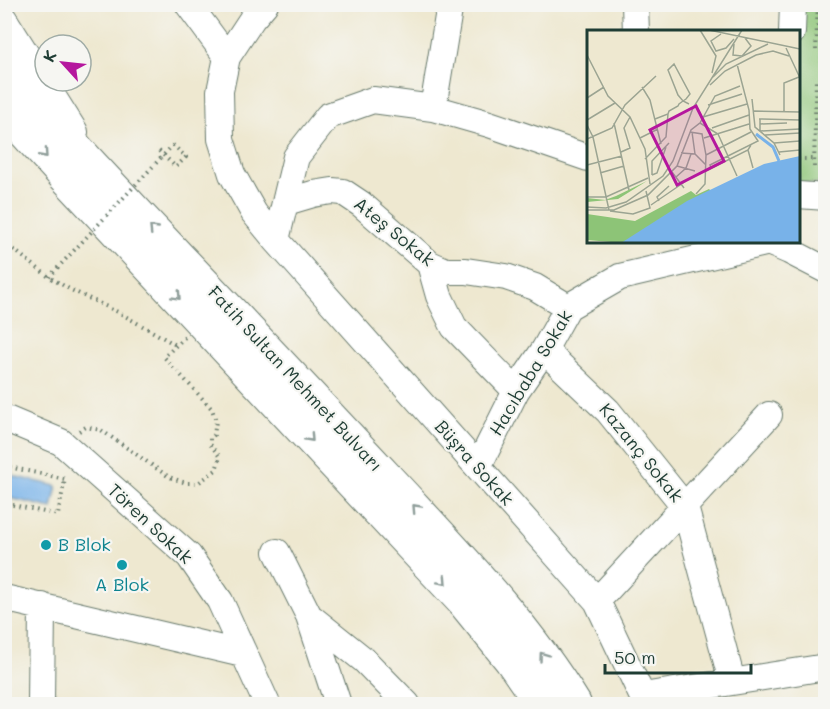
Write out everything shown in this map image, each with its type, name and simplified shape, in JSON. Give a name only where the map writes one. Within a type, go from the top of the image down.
[{"type":"main road","name":"Fatih Sultan Mehmet Bulvarı","points":[[4,63],[35,102],[98,171],[476,573],[543,655],[575,705]]},
{"type":"main road","name":"Fatih Sultan Mehmet Bulvarı","points":[[4,110],[64,177],[463,602],[511,661],[541,705]]},
{"type":"street","points":[[188,4],[227,57],[252,19],[265,4]]},
{"type":"street","points":[[433,108],[450,4]]},
{"type":"street","points":[[635,4],[636,30]]},
{"type":"street","points":[[792,30],[793,4]]},
{"type":"street","points":[[4,19],[56,99],[98,171]]},
{"type":"street","name":"Büşra Sokak","points":[[227,57],[220,91],[221,139],[232,174],[254,213],[597,601],[644,700]]},
{"type":"street","points":[[276,240],[296,157],[328,116],[373,100],[433,108],[489,124],[587,158]]},
{"type":"street","name":"Ateş Sokak","points":[[286,202],[313,194],[343,192],[361,204],[430,264],[446,271],[466,271],[506,278],[535,287],[568,307]]},
{"type":"street","points":[[800,195],[825,197]]},
{"type":"street","name":"Hacıbaba Sokak","points":[[478,467],[516,391],[544,350],[568,307],[620,277],[764,243]]},
{"type":"street","points":[[771,243],[789,250],[825,270]]},
{"type":"street","points":[[430,264],[439,296],[454,327],[516,391]]},
{"type":"street","name":"Kazanç Sokak","points":[[544,350],[608,411],[685,507],[732,681]]},
{"type":"street","points":[[597,601],[769,415]]},
{"type":"street","name":"Tören Sokak","points":[[4,418],[61,442],[189,556],[220,601],[267,705]]},
{"type":"street","points":[[277,552],[309,616],[338,705]]},
{"type":"street","points":[[4,597],[243,654]]},
{"type":"street","points":[[41,705],[42,606]]},
{"type":"street","points":[[309,616],[364,660],[407,705]]},
{"type":"street","points":[[644,700],[732,681],[825,667]]},
{"type":"path","points":[[816,50],[818,4]]},
{"type":"path","points":[[814,167],[816,80]]},
{"type":"path","points":[[49,277],[173,145],[186,158],[176,167],[159,151]]},
{"type":"path","points":[[800,159],[814,159]]},
{"type":"path","points":[[4,242],[49,277],[176,345]]},
{"type":"path","points":[[61,442],[86,427],[101,430],[169,477],[186,483],[198,483],[216,470],[220,457],[210,444],[216,421],[212,410],[164,357],[201,322]]},
{"type":"path","points":[[4,466],[65,479],[58,515],[4,503]]},
{"type":"green space","points":[[801,5],[825,5],[825,184],[800,184]]},
{"type":"water","points":[[8,470],[13,476],[57,486],[52,508],[5,497],[9,480],[5,478],[5,472]]},
{"type":"place","name":"B Blok","points":[[46,545]]},
{"type":"place","name":"A Blok","points":[[122,565]]}]
